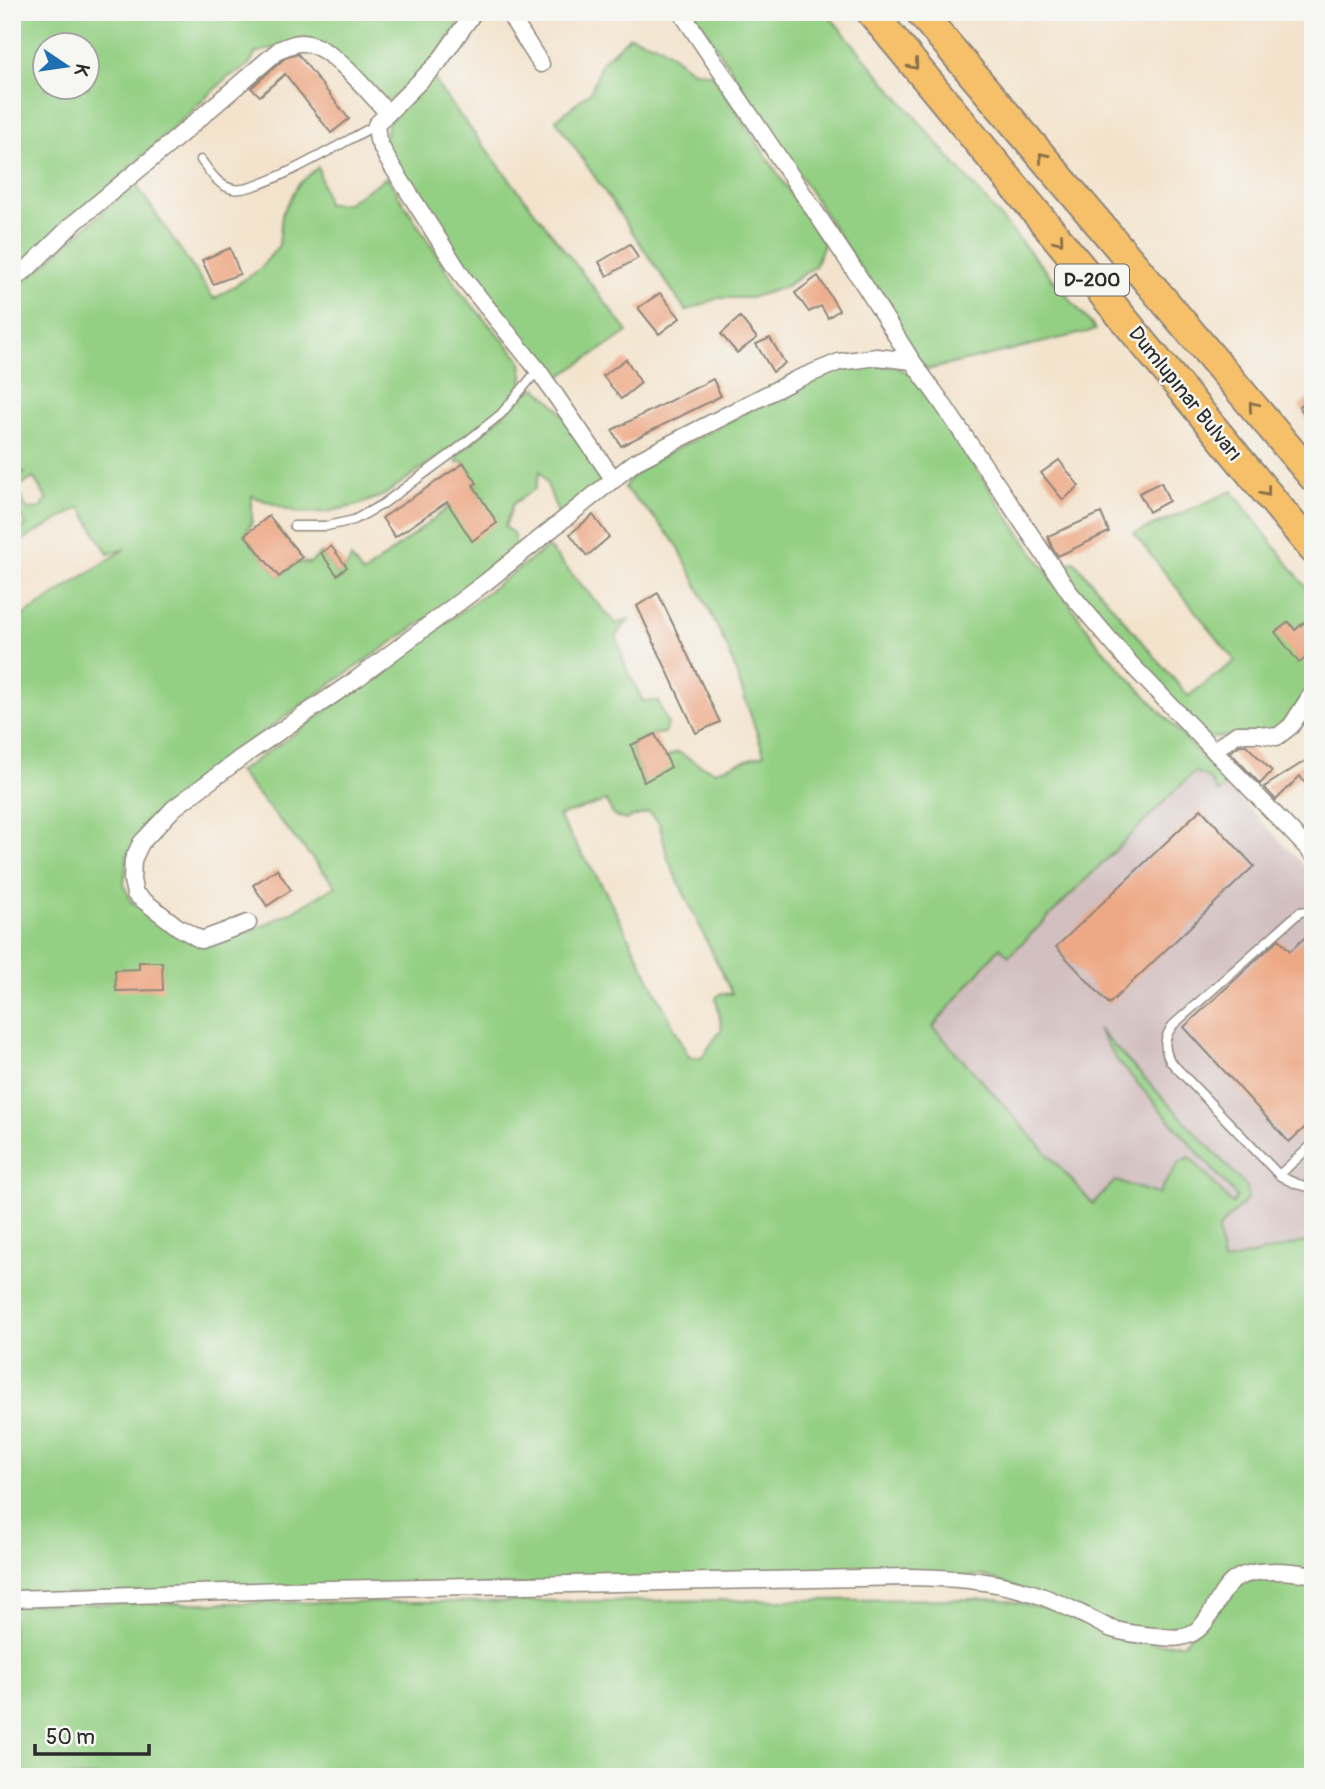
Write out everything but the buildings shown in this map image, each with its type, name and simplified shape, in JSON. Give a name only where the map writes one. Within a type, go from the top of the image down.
[{"type":"highway","name":"Dumlupınar Bulvarı","points":[[871,12],[1313,549]]},
{"type":"highway","name":"Dumlupınar Bulvarı","points":[[920,12],[1313,477]]},
{"type":"street","points":[[474,12],[438,63],[382,119],[378,139],[388,160],[464,279],[538,370],[614,480]]},
{"type":"street","points":[[510,12],[541,64]]},
{"type":"street","points":[[681,12],[865,286],[912,361],[1070,593],[1128,661],[1313,854]]},
{"type":"street","points":[[12,280],[26,270],[74,223],[280,49],[301,42],[319,47],[335,58],[382,119]]},
{"type":"street","points":[[248,923],[201,940],[159,914],[135,894],[132,880],[133,860],[141,843],[174,808],[242,757],[358,678],[486,582],[635,462],[795,380],[839,362],[877,357],[912,361]]},
{"type":"street","points":[[1213,750],[1237,734],[1277,737],[1291,726],[1313,692]]},
{"type":"street","points":[[12,1599],[283,1590],[967,1579],[1031,1592],[1111,1628],[1169,1638],[1183,1637],[1195,1632],[1204,1624],[1224,1591],[1235,1580],[1250,1573],[1270,1571],[1313,1575]]},
{"type":"lane","points":[[201,160],[220,184],[235,190],[253,188],[298,168],[382,119]]},
{"type":"lane","points":[[294,526],[327,526],[354,520],[383,504],[501,414],[538,370]]},
{"type":"lane","points":[[1313,910],[1300,912],[1173,1025],[1164,1043],[1170,1061],[1279,1175],[1292,1182],[1313,1187]]},
{"type":"lane","points":[[1279,1175],[1313,1144]]},
{"type":"shaded area","points":[[1196,750],[1313,875],[1313,1240],[1154,1279],[1084,1277],[933,1027],[1000,946]]},
{"type":"green space","points":[[12,12],[467,12],[422,72],[388,101],[377,98],[309,39],[255,53],[248,65],[228,77],[64,229],[12,273]]},
{"type":"green space","points":[[694,12],[826,12],[1096,330],[926,370]]},
{"type":"green space","points":[[630,36],[660,46],[691,70],[712,74],[824,244],[815,266],[785,287],[750,298],[718,298],[686,311],[556,120],[591,91],[602,62]]},
{"type":"green space","points":[[433,77],[628,332],[556,379],[480,294],[383,144],[388,123]]},
{"type":"green space","points":[[318,167],[327,204],[347,203],[387,177],[462,294],[520,359],[523,375],[522,386],[499,413],[384,495],[358,505],[327,512],[298,513],[252,496],[252,522],[245,535],[279,576],[297,562],[310,563],[321,553],[337,574],[347,567],[351,558],[363,574],[477,485],[464,463],[457,463],[459,454],[528,392],[537,388],[558,408],[601,476],[603,484],[559,516],[540,471],[535,489],[513,504],[505,527],[513,533],[517,548],[489,576],[248,743],[170,803],[128,853],[124,884],[131,902],[216,941],[256,929],[336,886],[238,772],[300,730],[548,547],[616,624],[630,619],[616,635],[625,666],[643,701],[658,701],[668,724],[665,733],[655,734],[631,745],[644,782],[666,757],[678,752],[715,771],[764,754],[728,649],[678,546],[624,488],[630,479],[653,461],[793,388],[846,366],[899,368],[912,376],[931,401],[1098,644],[1227,785],[1218,793],[1209,779],[1194,772],[1009,956],[1000,947],[933,1027],[1093,1204],[1115,1181],[1158,1194],[1180,1161],[1190,1157],[1232,1204],[1237,1197],[1116,1059],[1098,1029],[1247,1187],[1248,1198],[1218,1230],[1223,1262],[1313,1240],[1313,1570],[1242,1570],[1194,1625],[1179,1631],[1152,1634],[1104,1621],[985,1576],[12,1595],[12,623],[125,549],[108,554],[81,507],[12,546],[12,534],[26,526],[12,501],[12,481],[25,473],[12,468],[12,289],[38,270],[135,183],[214,299],[259,270],[279,245],[282,214],[298,185]],"holes":[[[34,478],[47,500],[43,507],[28,510],[15,488]],[[606,801],[614,816],[625,820],[649,812],[659,823],[669,862],[732,994],[721,993],[716,998],[722,1029],[701,1058],[689,1057],[602,885],[558,816]]]},
{"type":"green space","points":[[1232,491],[1313,596],[1313,683],[1278,731],[1207,738],[1112,634],[1062,566],[1074,561],[1188,696],[1235,661],[1134,534]]},
{"type":"green space","points":[[1255,1579],[1313,1580],[1313,1777],[12,1777],[12,1604],[999,1599],[1059,1611],[1113,1635],[1157,1644],[1183,1643],[1227,1601],[1237,1586]]}]
